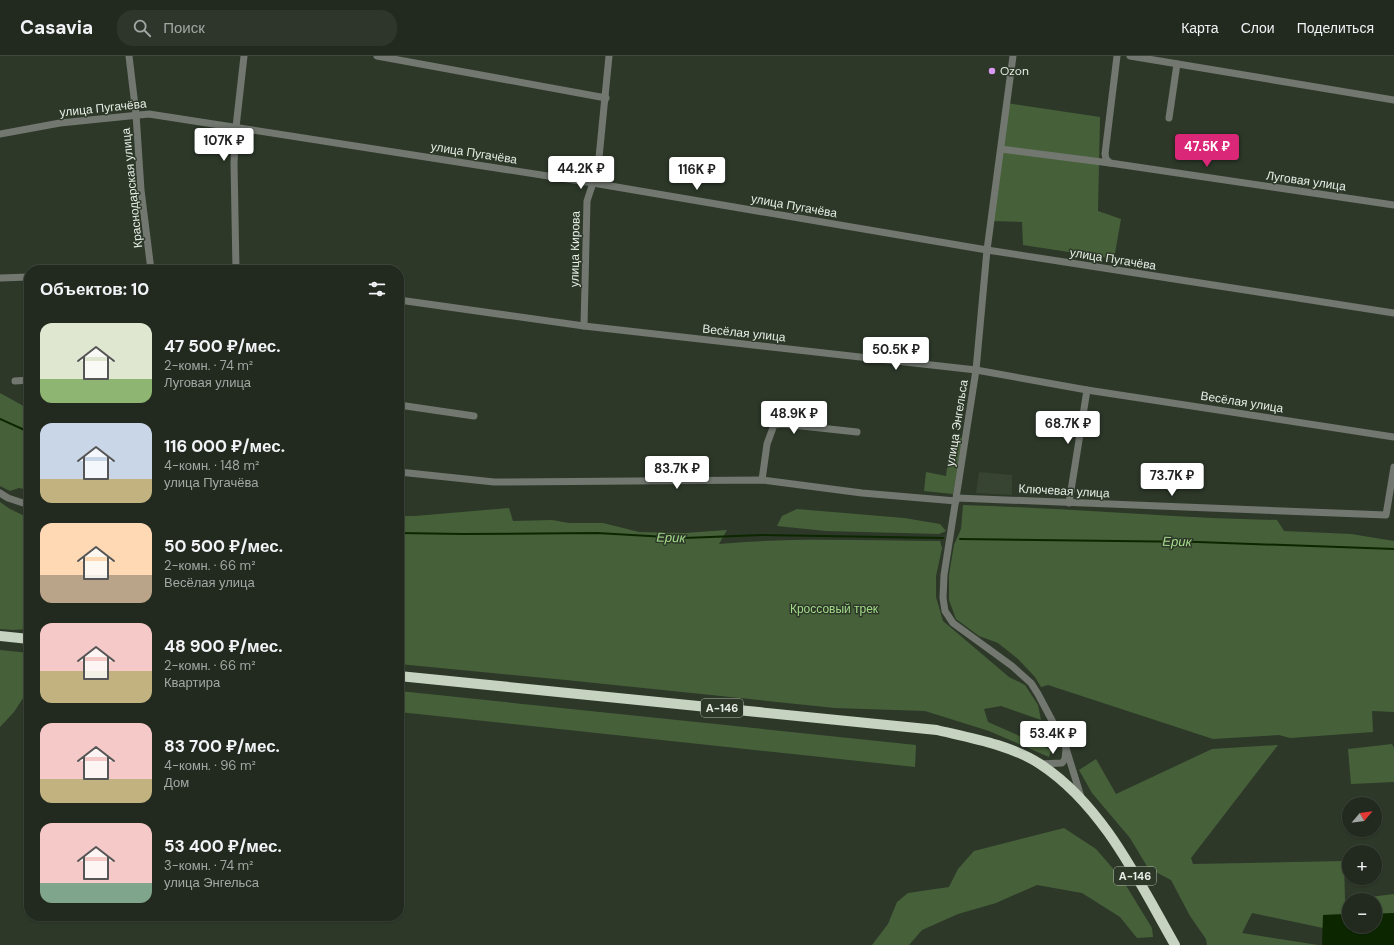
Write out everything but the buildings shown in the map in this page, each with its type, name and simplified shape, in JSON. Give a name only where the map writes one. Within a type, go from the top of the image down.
[{"type":"highway","points":[[0,636],[24,638]]},
{"type":"highway","name":"А-146","points":[[404,677],[937,730],[970,737],[1017,753],[1040,764],[1083,802],[1106,830],[1127,861],[1175,945]]},
{"type":"street","name":"Краснодарская улица","points":[[129,56],[136,114],[141,190],[150,265]]},
{"type":"street","points":[[236,265],[234,163],[236,127],[244,56]]},
{"type":"street","points":[[377,56],[606,98]]},
{"type":"street","name":"улица Кирова","points":[[584,326],[587,201],[593,183],[597,178],[609,56]]},
{"type":"street","name":"улица Энгельса","points":[[1013,56],[987,250],[976,370],[944,575],[943,598],[945,611],[953,623],[1012,666],[1030,683],[1038,694],[1066,744],[1083,802]]},
{"type":"street","points":[[1110,163],[1106,160],[1104,154],[1117,56]]},
{"type":"street","points":[[1130,56],[1394,100]]},
{"type":"street","points":[[1169,118],[1177,64]]},
{"type":"street","name":"улица Пугачёва","points":[[0,134],[60,123],[136,114],[150,114],[593,183],[987,250],[1394,313]]},
{"type":"street","name":"Луговая улица","points":[[1000,149],[1110,163],[1394,206]]},
{"type":"street","points":[[0,278],[24,277]]},
{"type":"street","name":"Весёлая улица","points":[[404,301],[584,326],[976,370],[1086,390],[1394,437]]},
{"type":"street","points":[[15,381],[24,380]]},
{"type":"street","points":[[1068,503],[1086,390]]},
{"type":"street","points":[[404,406],[474,416]]},
{"type":"street","points":[[762,480],[767,444],[774,425],[783,424],[857,432]]},
{"type":"street","name":"Ключевая улица","points":[[404,473],[494,482],[762,480],[862,493],[956,499],[1386,515],[1394,467]]},
{"type":"street","points":[[0,493],[8,498],[24,503]]},
{"type":"street","points":[[1040,764],[1062,763],[1065,759],[1066,744]]},
{"type":"shaded area","points":[[979,472],[1012,475],[1012,495],[976,493]]},
{"type":"shaded area","points":[[1394,913],[1394,945],[1322,945],[1323,915],[1342,914],[1342,933],[1382,933],[1382,914]]},
{"type":"green space","points":[[1006,103],[1100,117],[1098,211],[1121,219],[1114,259],[1023,245],[1022,222],[991,221]]},
{"type":"green space","points":[[0,393],[24,406],[24,489],[19,488],[10,491],[0,486]]},
{"type":"green space","points":[[954,436],[962,438],[953,494],[924,491],[926,472],[946,476],[949,452]]},
{"type":"green space","points":[[0,502],[24,516],[24,629],[0,629]]},
{"type":"green space","points":[[963,505],[1277,520],[1284,531],[1351,534],[1394,541],[1394,712],[1372,711],[1373,732],[1290,738],[1279,735],[1213,739],[1048,685],[1041,687],[1035,677],[1018,659],[998,643],[979,636],[956,619],[949,600],[949,575],[954,545],[961,529]]},
{"type":"green space","name":"Кроссовый трек","points":[[509,508],[513,521],[552,520],[569,523],[603,523],[639,532],[685,533],[727,530],[719,544],[802,540],[940,541],[942,548],[936,576],[936,597],[943,621],[1009,677],[1025,685],[1038,705],[1041,720],[1001,706],[984,709],[988,722],[1051,750],[1049,757],[989,731],[925,711],[835,708],[404,664],[404,516]]},
{"type":"green space","points":[[797,509],[904,518],[940,524],[946,531],[939,534],[826,531],[777,526],[782,516]]},
{"type":"green space","points":[[0,650],[24,652],[24,697],[14,712],[0,727]]},
{"type":"green space","points":[[404,692],[916,745],[915,767],[404,713]]},
{"type":"green space","points":[[1392,744],[1394,748],[1394,782],[1351,784],[1348,749]]},
{"type":"green space","points":[[1278,745],[1191,858],[1193,864],[1342,861],[1342,885],[1345,885],[1345,893],[1342,893],[1342,914],[1323,915],[1323,928],[1252,913],[1242,933],[1318,945],[1207,945],[1206,939],[1190,916],[1171,880],[1148,868],[1130,838],[1092,793],[1079,770],[1096,759],[1116,794],[1212,749]]},
{"type":"green space","points":[[1064,828],[1096,849],[1122,879],[1152,928],[1153,937],[1137,938],[1120,917],[1082,893],[1037,885],[996,903],[958,914],[922,930],[909,945],[872,945],[888,924],[897,902],[908,893],[949,887],[958,869],[974,851]]},
{"type":"green space","points":[[1394,894],[1394,913],[1382,914],[1382,895]]},
{"type":"waterway","name":"Ерик","points":[[0,419],[24,430]]},
{"type":"waterway","name":"Ерик","points":[[404,533],[597,533],[684,538],[762,535],[943,538]]},
{"type":"waterway","name":"Ерик","points":[[960,539],[1198,542],[1394,549]]},
{"type":"place","name":"Ozon","points":[[992,71]]}]
